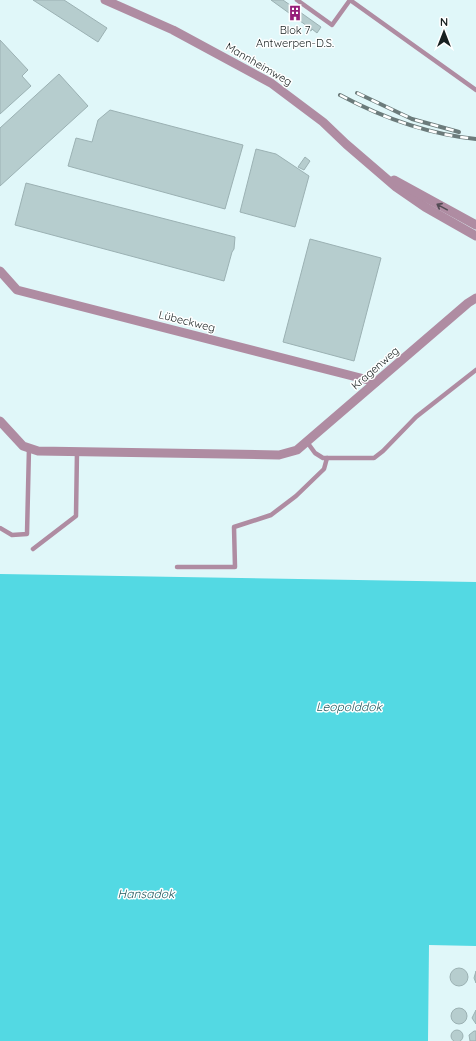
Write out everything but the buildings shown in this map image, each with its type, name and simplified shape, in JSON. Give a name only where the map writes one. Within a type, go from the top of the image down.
[{"type":"street","name":"Mannheimweg","points":[[105,0],[173,30],[271,83],[323,122],[383,176],[425,207],[476,236]]},
{"type":"street","name":"Mannheimweg","points":[[383,176],[402,183],[476,225]]},
{"type":"street","name":"Lübeckweg","points":[[0,271],[17,290],[376,382]]},
{"type":"street","name":"Kragenweg","points":[[77,452],[279,455],[297,450],[472,300],[469,296],[476,290]]},
{"type":"street","points":[[0,421],[23,446],[38,451],[77,452]]},
{"type":"lane","points":[[297,0],[332,25],[350,0],[476,90]]},
{"type":"lane","points":[[307,442],[318,455],[327,458],[374,458],[384,451],[416,417],[438,402],[476,370]]},
{"type":"lane","points":[[0,528],[12,535],[27,534],[28,448]]},
{"type":"lane","points":[[34,549],[76,516],[77,452]]},
{"type":"lane","points":[[177,567],[235,568],[234,526],[271,515],[296,496],[324,469],[327,458]]},
{"type":"water","points":[[0,574],[476,582],[476,946],[429,945],[428,1041],[0,1041]]},
{"type":"railway","points":[[357,93],[412,119],[459,132]]},
{"type":"railway","points":[[340,95],[372,111],[406,124],[458,137],[476,139]]},
{"type":"place","name":"Blok 7 Antwerpen-D.S.","points":[[295,13]]},
{"type":"water label","name":"Leopolddok","points":[[349,707]]},
{"type":"water label","name":"Hansadok","points":[[146,894]]}]
